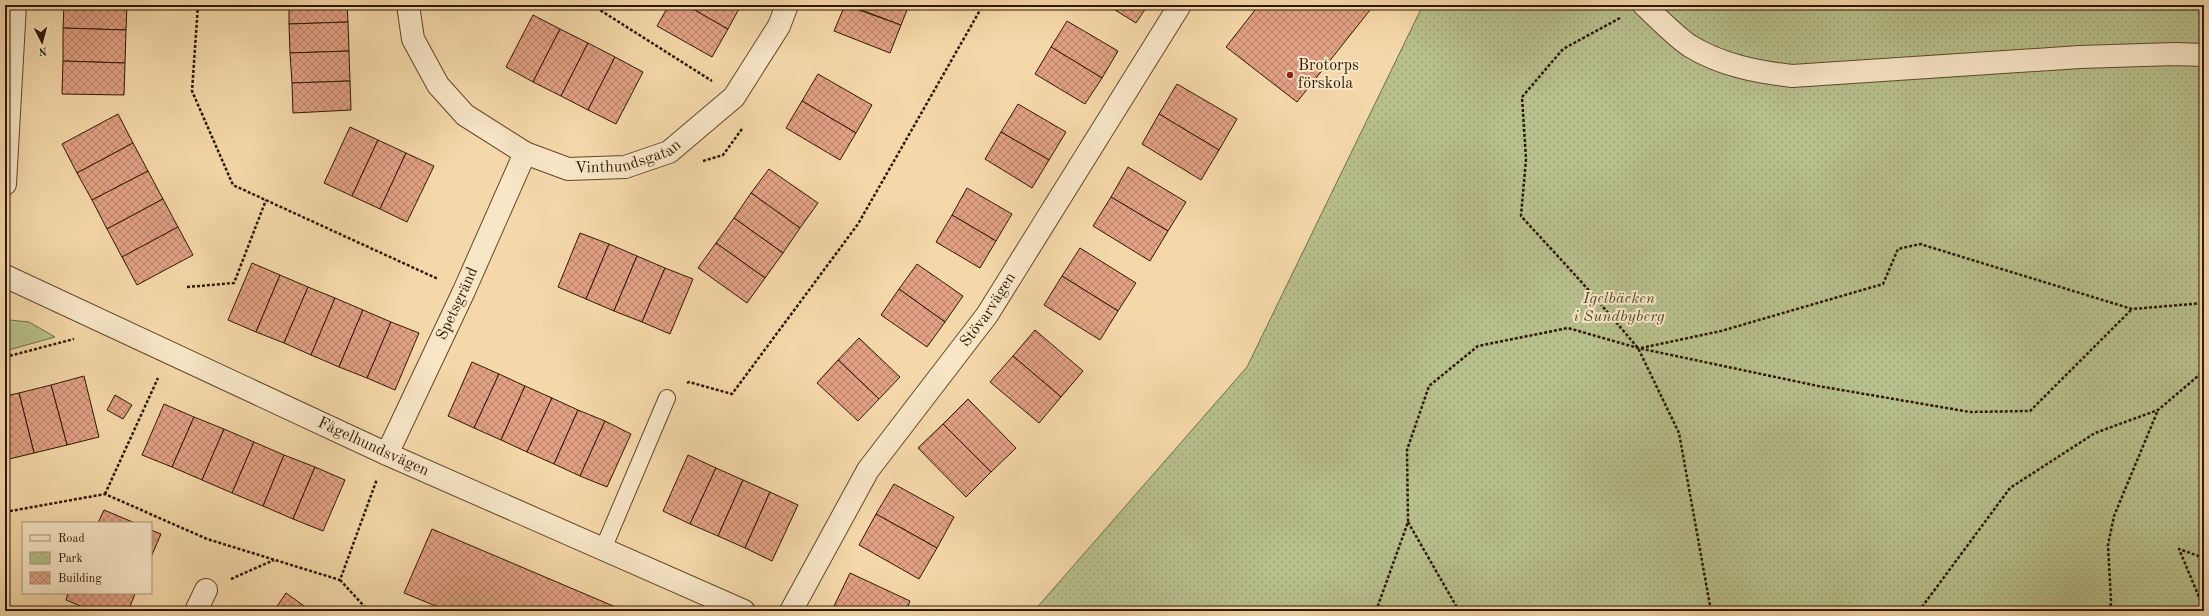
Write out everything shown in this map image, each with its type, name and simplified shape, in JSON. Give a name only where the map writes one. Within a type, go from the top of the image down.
[{"type":"street","points":[[5,184],[15,5]]},
{"type":"street","name":"Vinthundsgatan","points":[[408,5],[413,39],[438,85],[464,115],[525,153],[568,169],[625,167],[669,152],[734,97],[779,26],[787,5]]},
{"type":"street","name":"Stövarvägen","points":[[791,611],[868,470],[987,315],[1180,5]]},
{"type":"street","points":[[1644,5],[1690,46],[1724,62],[1760,72],[1792,76],[2080,58],[2175,54],[2204,55]]},
{"type":"street","name":"Spetsgränd","points":[[387,454],[464,291],[525,153]]},
{"type":"street","name":"Fågelhundsvägen","points":[[5,276],[387,454],[744,611]]},
{"type":"street","points":[[196,611],[206,590]]},
{"type":"lane","points":[[603,549],[667,398]]},
{"type":"path","points":[[198,5],[192,91],[233,185],[464,291]]},
{"type":"path","points":[[592,5],[703,74],[734,97]]},
{"type":"path","points":[[667,398],[689,382],[732,394],[858,224],[983,5]]},
{"type":"path","points":[[1644,5],[1562,49],[1522,98],[1526,159],[1521,216],[1586,287],[1638,348],[1679,433],[1711,611]]},
{"type":"path","points":[[701,162],[723,155],[746,123]]},
{"type":"path","points":[[187,287],[234,284],[266,200]]},
{"type":"path","points":[[1638,348],[1721,331],[1883,284],[1898,249],[1920,244],[2132,309],[2204,303]]},
{"type":"path","points":[[1376,611],[1408,522],[1407,450],[1430,386],[1478,346],[1568,328],[1638,348],[1818,386],[1970,412],[2030,411],[2132,309]]},
{"type":"path","points":[[5,357],[74,339]]},
{"type":"path","points":[[1919,611],[2010,488],[2095,433],[2158,410],[2204,371]]},
{"type":"path","points":[[105,494],[159,378]]},
{"type":"path","points":[[2110,611],[2112,601],[2108,545],[2114,516],[2158,410]]},
{"type":"path","points":[[340,580],[387,454]]},
{"type":"path","points":[[5,512],[105,494],[207,539],[340,580],[364,606],[365,611]]},
{"type":"path","points":[[1408,522],[1459,611]]},
{"type":"path","points":[[2204,558],[2178,548],[2204,609]]},
{"type":"path","points":[[206,590],[274,560]]},
{"type":"green space","name":"Igelbäcken i Sundbyberg","points":[[1423,5],[2204,5],[2204,611],[1034,611],[1247,367]]},
{"type":"green space","points":[[10,320],[29,322],[55,337],[5,351],[5,323]]},
{"type":"building","points":[[64,5],[127,5],[126,30],[63,28]]},
{"type":"building","points":[[289,5],[347,5],[348,22],[289,24]]},
{"type":"building","points":[[669,5],[686,5],[728,29],[712,57],[657,26]]},
{"type":"building","points":[[686,5],[741,5],[728,29]]},
{"type":"building","points":[[845,5],[901,25],[890,53],[834,31]]},
{"type":"building","points":[[848,5],[909,5],[901,25]]},
{"type":"building","points":[[1107,5],[1148,5],[1136,23]]},
{"type":"building","name":"Brotorps förskola","points":[[1259,5],[1374,5],[1297,102],[1226,47]]},
{"type":"building","points":[[533,15],[560,29],[533,82],[506,67]]},
{"type":"building","points":[[1067,21],[1118,51],[1102,78],[1051,47]]},
{"type":"building","points":[[348,22],[349,51],[290,53],[289,24]]},
{"type":"building","points":[[63,28],[126,30],[125,63],[63,61]]},
{"type":"building","points":[[560,29],[588,43],[561,96],[533,82]]},
{"type":"building","points":[[588,43],[615,57],[588,110],[561,96]]},
{"type":"building","points":[[1051,47],[1102,78],[1085,104],[1035,74]]},
{"type":"building","points":[[349,51],[350,81],[292,83],[290,53]]},
{"type":"building","points":[[615,57],[643,72],[616,124],[588,110]]},
{"type":"building","points":[[63,61],[125,63],[124,95],[62,94]]},
{"type":"building","points":[[818,74],[872,105],[856,133],[802,101]]},
{"type":"building","points":[[350,81],[351,110],[293,113],[292,83]]},
{"type":"building","points":[[1177,84],[1237,119],[1219,150],[1159,114]]},
{"type":"building","points":[[802,101],[856,133],[840,160],[786,128]]},
{"type":"building","points":[[1018,104],[1066,132],[1049,160],[1001,132]]},
{"type":"building","points":[[118,114],[133,143],[77,173],[62,144]]},
{"type":"building","points":[[1159,114],[1219,150],[1201,180],[1142,144]]},
{"type":"building","points":[[350,127],[378,140],[352,196],[324,183]]},
{"type":"building","points":[[1001,132],[1049,160],[1032,188],[985,159]]},
{"type":"building","points":[[378,140],[406,153],[380,209],[352,196]]},
{"type":"building","points":[[133,143],[148,171],[92,200],[77,173]]},
{"type":"building","points":[[406,153],[434,166],[407,222],[380,209]]},
{"type":"building","points":[[1128,167],[1186,202],[1168,231],[1111,197]]},
{"type":"building","points":[[769,169],[818,203],[800,228],[751,193]]},
{"type":"building","points":[[148,171],[163,199],[107,229],[92,200]]},
{"type":"building","points":[[967,188],[1012,214],[996,241],[952,215]]},
{"type":"building","points":[[751,193],[800,228],[783,253],[734,218]]},
{"type":"building","points":[[1111,197],[1168,231],[1150,261],[1093,226]]},
{"type":"building","points":[[163,199],[178,227],[122,257],[107,229]]},
{"type":"building","points":[[952,215],[996,241],[980,268],[936,242]]},
{"type":"building","points":[[734,218],[783,253],[765,278],[716,243]]},
{"type":"building","points":[[178,227],[193,255],[137,285],[122,257]]},
{"type":"building","points":[[580,233],[609,244],[586,299],[558,287]]},
{"type":"building","points":[[716,243],[765,278],[747,303],[698,268]]},
{"type":"building","points":[[609,244],[637,256],[614,311],[586,299]]},
{"type":"building","points":[[1080,248],[1136,283],[1118,311],[1062,276]]},
{"type":"building","points":[[637,256],[665,268],[642,322],[614,311]]},
{"type":"building","points":[[252,263],[280,275],[256,332],[228,320]]},
{"type":"building","points":[[917,264],[963,296],[945,322],[899,289]]},
{"type":"building","points":[[665,268],[693,279],[670,334],[642,322]]},
{"type":"building","points":[[280,275],[308,287],[284,343],[256,332]]},
{"type":"building","points":[[1062,276],[1118,311],[1100,340],[1044,305]]},
{"type":"building","points":[[308,287],[335,298],[311,355],[284,343]]},
{"type":"building","points":[[899,289],[945,322],[927,347],[881,315]]},
{"type":"building","points":[[335,298],[363,310],[339,367],[311,355]]},
{"type":"building","points":[[363,310],[391,322],[367,378],[339,367]]},
{"type":"building","points":[[391,322],[419,333],[395,390],[367,378]]},
{"type":"building","points":[[1035,330],[1083,371],[1061,397],[1013,356]]},
{"type":"building","points":[[859,338],[900,377],[879,399],[838,360]]},
{"type":"building","points":[[1013,356],[1061,397],[1039,423],[990,382]]},
{"type":"building","points":[[838,360],[879,399],[858,421],[817,383]]},
{"type":"building","points":[[472,362],[499,374],[474,428],[448,416]]},
{"type":"building","points":[[499,374],[525,386],[501,440],[474,428]]},
{"type":"building","points":[[84,376],[99,437],[67,445],[51,385]]},
{"type":"building","points":[[51,385],[67,445],[34,453],[19,393]]},
{"type":"building","points":[[525,386],[552,398],[527,452],[501,440]]},
{"type":"building","points":[[19,393],[34,453],[5,460],[5,396]]},
{"type":"building","points":[[115,395],[132,405],[123,419],[107,410]]},
{"type":"building","points":[[552,398],[578,410],[554,464],[527,452]]},
{"type":"building","points":[[968,399],[1016,448],[991,472],[943,424]]},
{"type":"building","points":[[164,404],[194,417],[172,467],[142,455]]},
{"type":"building","points":[[578,410],[605,421],[580,476],[554,464]]},
{"type":"building","points":[[194,417],[224,429],[202,480],[172,467]]},
{"type":"building","points":[[605,421],[631,434],[607,487],[580,476]]},
{"type":"building","points":[[943,424],[991,472],[966,497],[918,448]]},
{"type":"building","points":[[224,429],[254,442],[232,493],[202,480]]},
{"type":"building","points":[[254,442],[284,455],[263,506],[232,493]]},
{"type":"building","points":[[284,455],[315,467],[293,519],[263,506]]},
{"type":"building","points":[[688,455],[716,468],[690,524],[663,511]]},
{"type":"building","points":[[315,467],[345,480],[323,531],[293,519]]},
{"type":"building","points":[[716,468],[743,480],[718,536],[690,524]]},
{"type":"building","points":[[743,480],[770,492],[745,548],[718,536]]},
{"type":"building","points":[[894,484],[954,517],[937,548],[876,514]]},
{"type":"building","points":[[770,492],[798,505],[772,561],[745,548]]},
{"type":"building","points":[[104,510],[133,522],[98,522]]},
{"type":"building","points":[[876,514],[937,548],[919,579],[859,545]]},
{"type":"building","points":[[432,529],[625,611],[448,611],[404,593]]},
{"type":"building","points":[[152,530],[161,534],[152,555]]},
{"type":"building","points":[[850,573],[910,601],[906,611],[845,611],[834,606]]},
{"type":"building","points":[[286,593],[311,611],[274,611]]},
{"type":"building","points":[[68,594],[135,594],[128,611],[92,611],[66,600]]},
{"type":"building","points":[[834,606],[845,611],[831,611]]},
{"type":"place","name":"Brotorps förskola","points":[[1290,75]]}]
